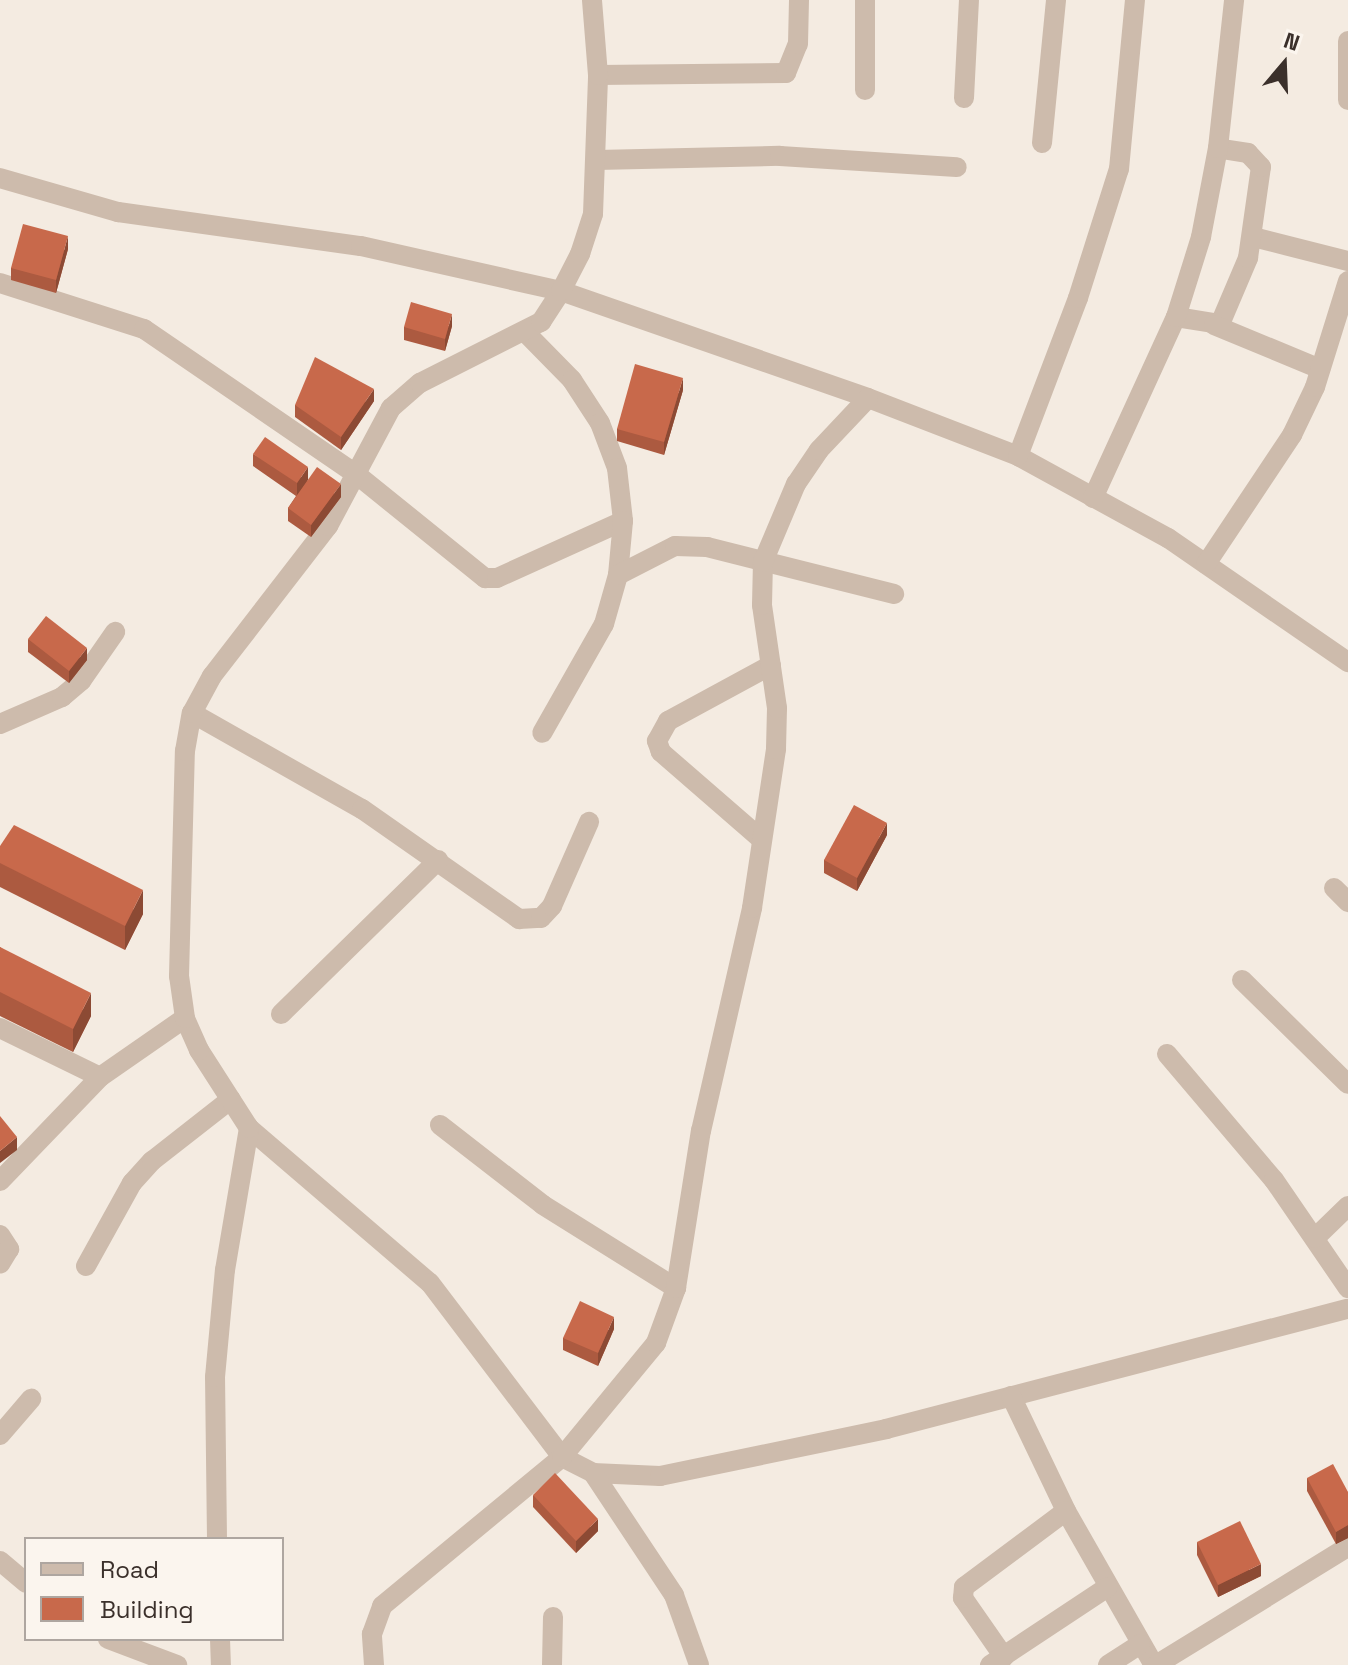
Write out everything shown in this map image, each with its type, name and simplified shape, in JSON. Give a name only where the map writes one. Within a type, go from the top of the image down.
[{"type":"street","points":[[592,0],[598,75],[597,160],[593,214],[580,254],[544,312],[420,383],[391,408],[328,526],[212,676],[192,713],[185,751],[179,976],[185,1018],[231,1099],[249,1128],[430,1283],[562,1457],[593,1473],[660,1476],[886,1429],[1348,1309]]},
{"type":"street","points":[[598,75],[786,73],[794,63],[798,44],[799,0]]},
{"type":"street","points":[[865,0],[865,90]]},
{"type":"street","points":[[964,98],[969,0]]},
{"type":"street","points":[[1042,143],[1056,0]]},
{"type":"street","points":[[1018,456],[1078,298],[1119,169],[1135,0]]},
{"type":"street","points":[[1093,498],[1176,317],[1201,237],[1218,148],[1234,0]]},
{"type":"street","points":[[1348,41],[1348,100]]},
{"type":"street","points":[[1214,325],[1224,319],[1253,237],[1261,167],[1248,153],[1218,148]]},
{"type":"street","points":[[597,160],[780,156],[957,167]]},
{"type":"street","points":[[0,178],[118,212],[361,246],[544,312],[868,398],[1018,456],[1206,564],[1348,662]]},
{"type":"street","points":[[1253,237],[1348,261]]},
{"type":"street","points":[[1206,564],[1292,435],[1320,369],[1348,281]]},
{"type":"street","points":[[0,283],[144,329],[356,474],[485,578],[497,578],[623,521]]},
{"type":"street","points":[[542,733],[604,624],[618,575],[623,521],[617,468],[600,423],[572,380],[544,312]]},
{"type":"street","points":[[1176,317],[1214,325],[1320,369]]},
{"type":"street","points":[[374,1665],[372,1634],[382,1606],[562,1457],[656,1343],[676,1288],[701,1131],[752,908],[776,749],[771,665],[762,605],[763,562],[796,484],[868,398]]},
{"type":"street","points":[[618,575],[675,546],[707,547],[894,594]]},
{"type":"street","points":[[0,724],[62,697],[81,681],[115,632]]},
{"type":"street","points":[[761,839],[661,752],[657,741],[668,721],[771,665]]},
{"type":"street","points":[[192,713],[302,773],[529,922],[552,906],[589,822]]},
{"type":"street","points":[[281,1014],[438,860]]},
{"type":"street","points":[[1242,980],[1348,1084]]},
{"type":"street","points":[[0,1181],[100,1077],[185,1018]]},
{"type":"street","points":[[0,1028],[100,1077]]},
{"type":"street","points":[[1167,1054],[1226,1120],[1315,1238],[1348,1288]]},
{"type":"street","points":[[86,1266],[132,1183],[152,1161],[231,1099]]},
{"type":"street","points":[[440,1125],[543,1205],[676,1288]]},
{"type":"street","points":[[217,1537],[215,1377],[225,1270],[249,1128]]},
{"type":"street","points":[[1315,1238],[1348,1206]]},
{"type":"street","points":[[0,1235],[9,1249],[0,1264]]},
{"type":"street","points":[[1011,1396],[1066,1511],[1140,1644],[1155,1665],[1348,1547]]},
{"type":"street","points":[[0,1435],[31,1399]]},
{"type":"street","points":[[593,1473],[674,1595],[699,1665]]},
{"type":"street","points":[[1066,1511],[964,1587],[963,1598],[997,1661],[1108,1587]]},
{"type":"street","points":[[0,1561],[24,1581]]},
{"type":"street","points":[[552,1665],[553,1617]]},
{"type":"street","points":[[113,1641],[177,1665]]},
{"type":"street","points":[[220,1641],[221,1665]]},
{"type":"street","points":[[1108,1665],[1140,1644]]},
{"type":"building","points":[[23,224],[68,236],[56,280],[11,268]]},
{"type":"building","points":[[411,302],[452,314],[445,339],[404,327]]},
{"type":"building","points":[[315,357],[374,389],[341,437],[295,405]]},
{"type":"building","points":[[635,364],[683,378],[664,442],[617,429]]},
{"type":"building","points":[[265,437],[308,467],[297,483],[253,454]]},
{"type":"building","points":[[317,467],[341,484],[311,525],[288,508]]},
{"type":"building","points":[[46,616],[87,648],[69,671],[28,639]]},
{"type":"building","points":[[854,805],[887,823],[857,878],[824,860]]},
{"type":"building","points":[[14,825],[143,890],[125,926],[0,863],[0,846]]},
{"type":"building","points":[[0,947],[91,993],[73,1029],[0,992]]},
{"type":"building","points":[[0,1116],[17,1137],[0,1151]]},
{"type":"building","points":[[580,1301],[614,1317],[598,1353],[563,1338]]},
{"type":"building","points":[[1333,1464],[1348,1492],[1348,1525],[1336,1532],[1307,1478]]},
{"type":"building","points":[[555,1473],[598,1519],[576,1541],[533,1495]]},
{"type":"building","points":[[1240,1521],[1261,1564],[1218,1585],[1197,1542]]}]
